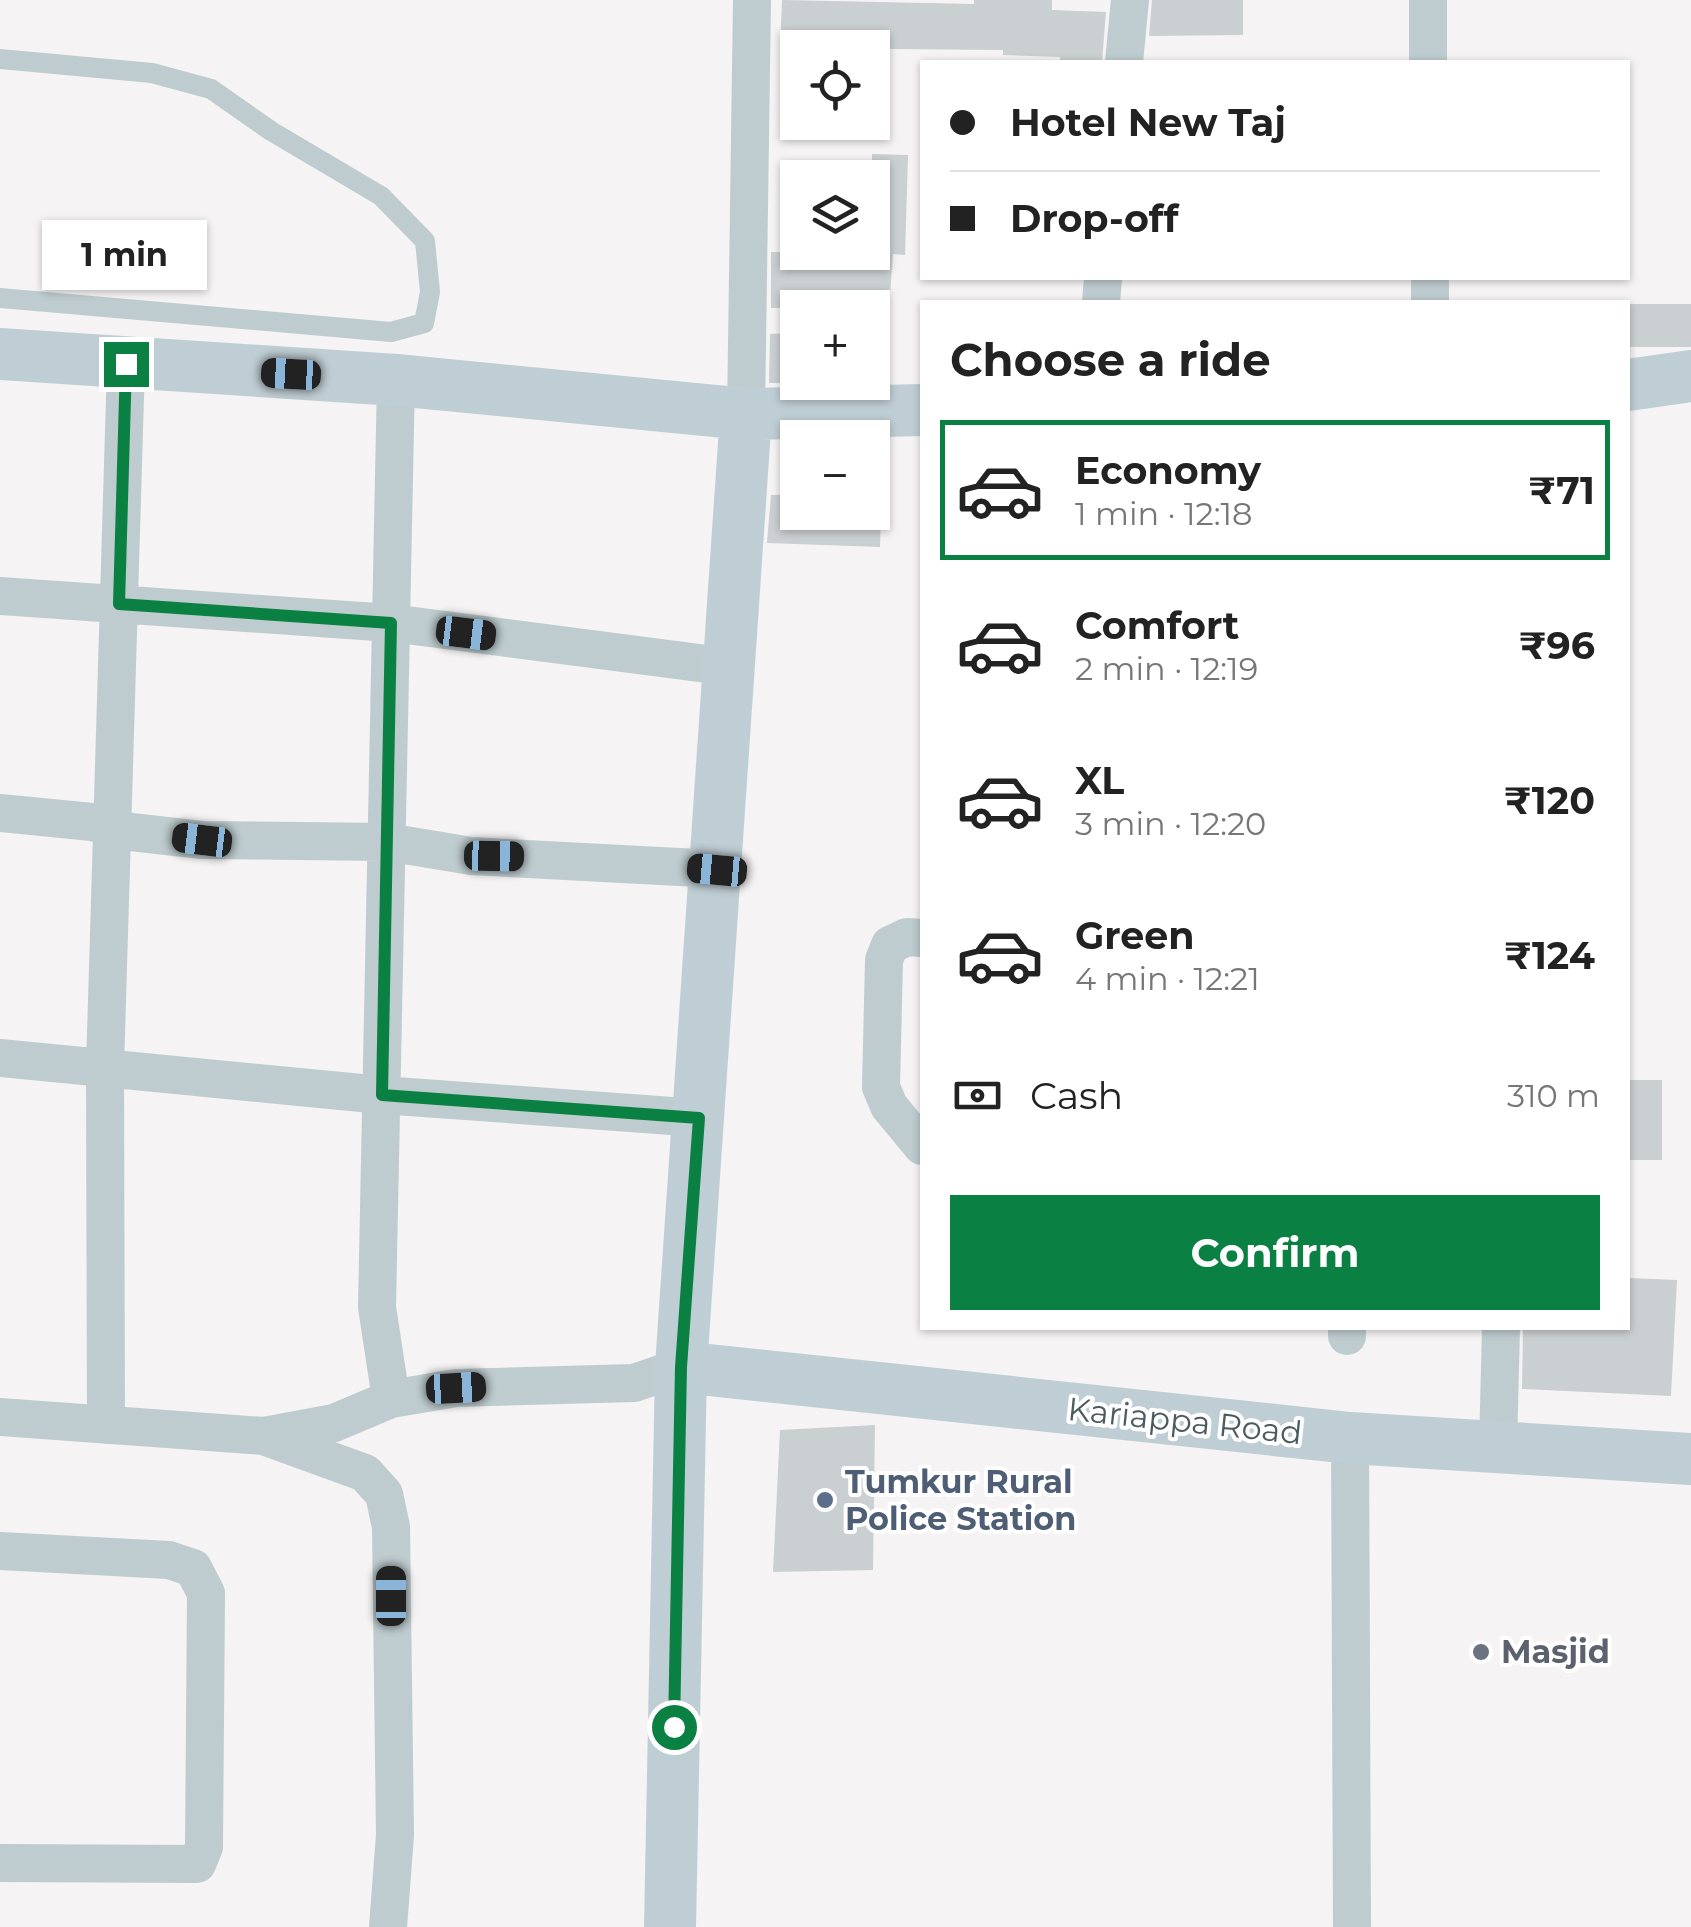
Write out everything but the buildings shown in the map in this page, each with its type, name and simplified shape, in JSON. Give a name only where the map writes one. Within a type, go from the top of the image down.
[{"type":"street","points":[[670,1927],[681,1367],[746,414],[752,0]]},
{"type":"street","points":[[1124,60],[1130,0]]},
{"type":"street","points":[[1428,0],[1428,60]]},
{"type":"street","points":[[0,354],[396,380],[746,414],[920,410]]},
{"type":"street","points":[[106,1425],[105,1068],[126,364]]},
{"type":"street","points":[[1630,385],[1691,376]]},
{"type":"street","points":[[391,1399],[377,1307],[396,380]]},
{"type":"street","points":[[0,596],[391,623],[730,667]]},
{"type":"street","points":[[0,813],[202,840],[387,842],[470,856],[717,870]]},
{"type":"street","points":[[920,938],[907,937],[890,945],[884,960],[882,1088],[889,1106],[920,1144]]},
{"type":"street","points":[[0,1058],[382,1095],[699,1118]]},
{"type":"street","points":[[1498,1447],[1501,1330]]},
{"type":"street","points":[[0,1417],[264,1436],[334,1423],[391,1399],[456,1388],[634,1383],[681,1367]]},
{"type":"street","name":"Kariappa Road","points":[[681,1367],[1350,1438],[1691,1458]]},
{"type":"street","points":[[264,1436],[365,1473],[384,1494],[391,1527],[396,1835],[388,1927]]},
{"type":"street","points":[[1350,1438],[1352,1927]]},
{"type":"street","points":[[0,1550],[169,1560],[194,1568],[206,1592],[204,1847],[196,1864],[0,1863]]},
{"type":"lane","points":[[0,59],[152,73],[211,89],[271,131],[381,196],[426,241],[430,292],[424,322],[391,332],[0,298]]},
{"type":"place","name":"Tumkur Rural Police Station","points":[[825,1500]]},
{"type":"place","name":"Masjid","points":[[1481,1652]]},
{"type":"route","points":[[126,364],[119,604],[391,623],[382,1095],[699,1118],[681,1367],[674,1727]]}]
